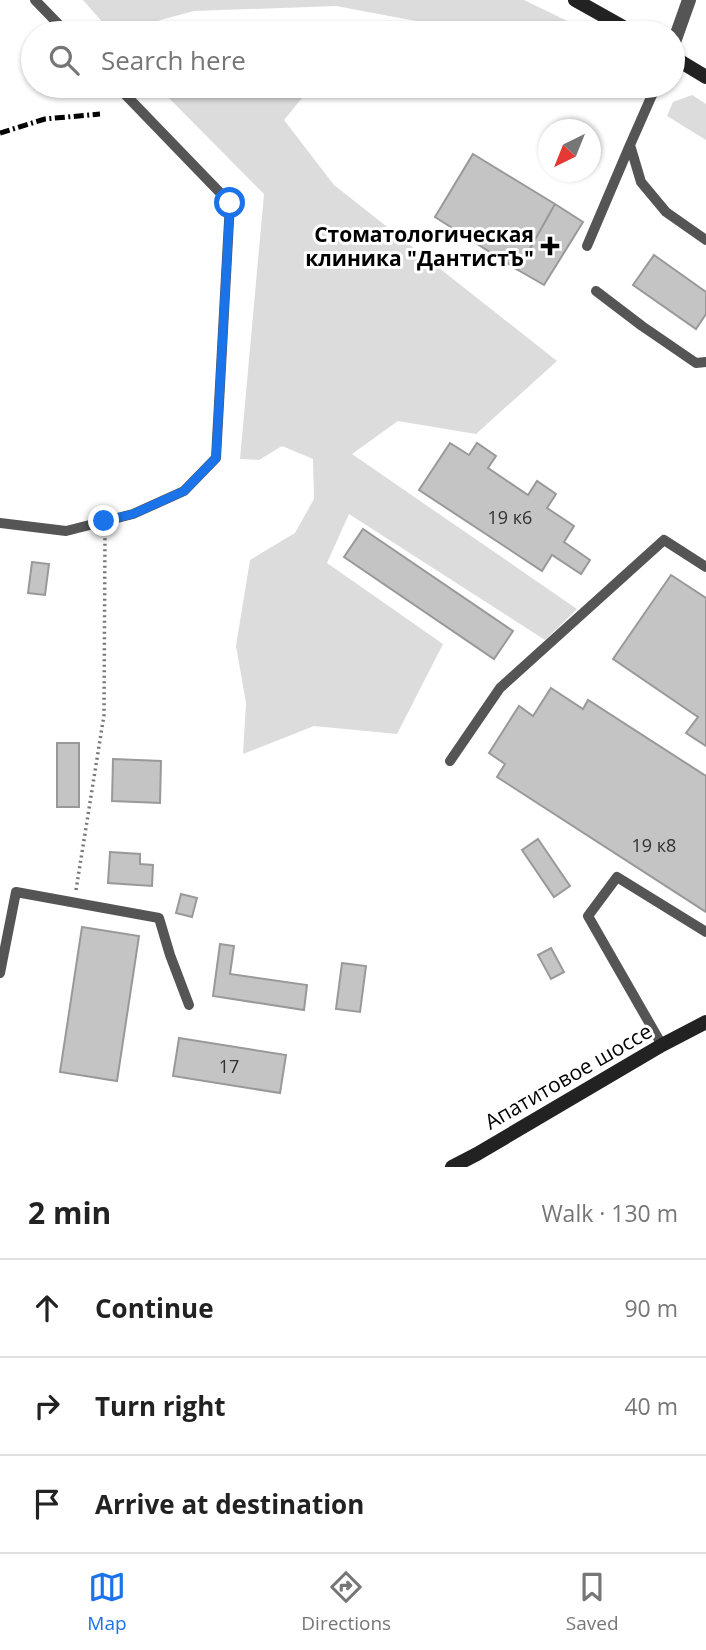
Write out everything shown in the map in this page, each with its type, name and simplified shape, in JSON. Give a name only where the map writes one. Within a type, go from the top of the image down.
[{"type":"street","points":[[575,0],[615,21]]},
{"type":"street","points":[[682,21],[689,0]]},
{"type":"street","points":[[685,64],[706,77]]},
{"type":"street","name":"Апатитовое шоссе","points":[[452,1167],[706,1022]]},
{"type":"lane","points":[[36,0],[56,21]]},
{"type":"lane","points":[[0,523],[66,531],[133,514],[184,491],[216,458],[230,203],[129,98]]},
{"type":"lane","points":[[587,246],[651,98]]},
{"type":"lane","points":[[630,145],[642,182],[666,212],[706,240]]},
{"type":"lane","points":[[596,291],[696,363],[706,362]]},
{"type":"lane","points":[[450,761],[500,688],[664,540],[706,567]]},
{"type":"lane","points":[[662,1045],[588,916],[617,877],[706,933]]},
{"type":"lane","points":[[0,973],[16,892],[159,918],[188,1005]]},
{"type":"path","points":[[74,902],[104,715],[104,521]]},
{"type":"shaded area","points":[[83,0],[524,0],[567,21],[416,21],[336,6],[194,11],[157,21],[101,21]]},
{"type":"shaded area","points":[[692,95],[706,104],[706,140],[667,116],[673,102]]},
{"type":"shaded area","points":[[169,98],[302,98],[284,120],[334,185],[557,361],[476,434],[398,421],[352,454],[577,609],[545,640],[349,514],[327,563],[443,644],[397,734],[314,726],[243,754],[246,703],[236,646],[250,560],[295,533],[314,499],[313,459],[282,446],[259,460],[240,459],[264,194]]},
{"type":"building","points":[[473,154],[555,204],[518,270],[435,217]]},
{"type":"building","name":"Стоматологическая клиника \"ДантистЪ\"","points":[[555,204],[583,222],[544,285],[518,270]]},
{"type":"building","points":[[654,255],[706,292],[706,314],[696,329],[633,285]]},
{"type":"building","points":[[450,443],[469,455],[477,443],[496,456],[488,468],[528,495],[537,481],[556,494],[547,508],[574,526],[564,542],[590,560],[581,574],[552,555],[542,571],[419,490]]},
{"type":"building","points":[[363,529],[513,631],[494,659],[344,557]]},
{"type":"building","points":[[32,562],[49,564],[45,595],[28,593]]},
{"type":"building","points":[[671,575],[706,598],[706,746],[686,733],[698,717],[613,659]]},
{"type":"building","points":[[551,688],[583,709],[588,700],[706,776],[706,912],[497,777],[505,764],[489,753],[519,706],[533,716]]},
{"type":"building","points":[[57,743],[79,743],[79,807],[57,807]]},
{"type":"building","points":[[113,759],[161,761],[160,803],[112,801]]},
{"type":"building","points":[[538,839],[570,886],[554,897],[522,850]]},
{"type":"building","points":[[110,852],[140,854],[140,864],[153,865],[152,886],[108,883]]},
{"type":"building","points":[[181,894],[197,898],[192,917],[176,913]]},
{"type":"building","points":[[82,927],[139,936],[117,1081],[60,1072]]},
{"type":"building","points":[[220,944],[234,946],[230,974],[307,985],[304,1010],[213,996]]},
{"type":"building","points":[[551,948],[564,972],[551,979],[538,955]]},
{"type":"building","points":[[342,963],[366,966],[360,1012],[336,1009]]},
{"type":"building","points":[[179,1038],[286,1055],[280,1093],[173,1076]]},
{"type":"railway","points":[[0,133],[45,119],[100,114]]},
{"type":"place","name":"Стоматологическая клиника \"ДантистЪ\"","points":[[550,246]]},
{"type":"route","points":[[104,521],[133,514],[184,491],[216,458],[230,203]]}]
